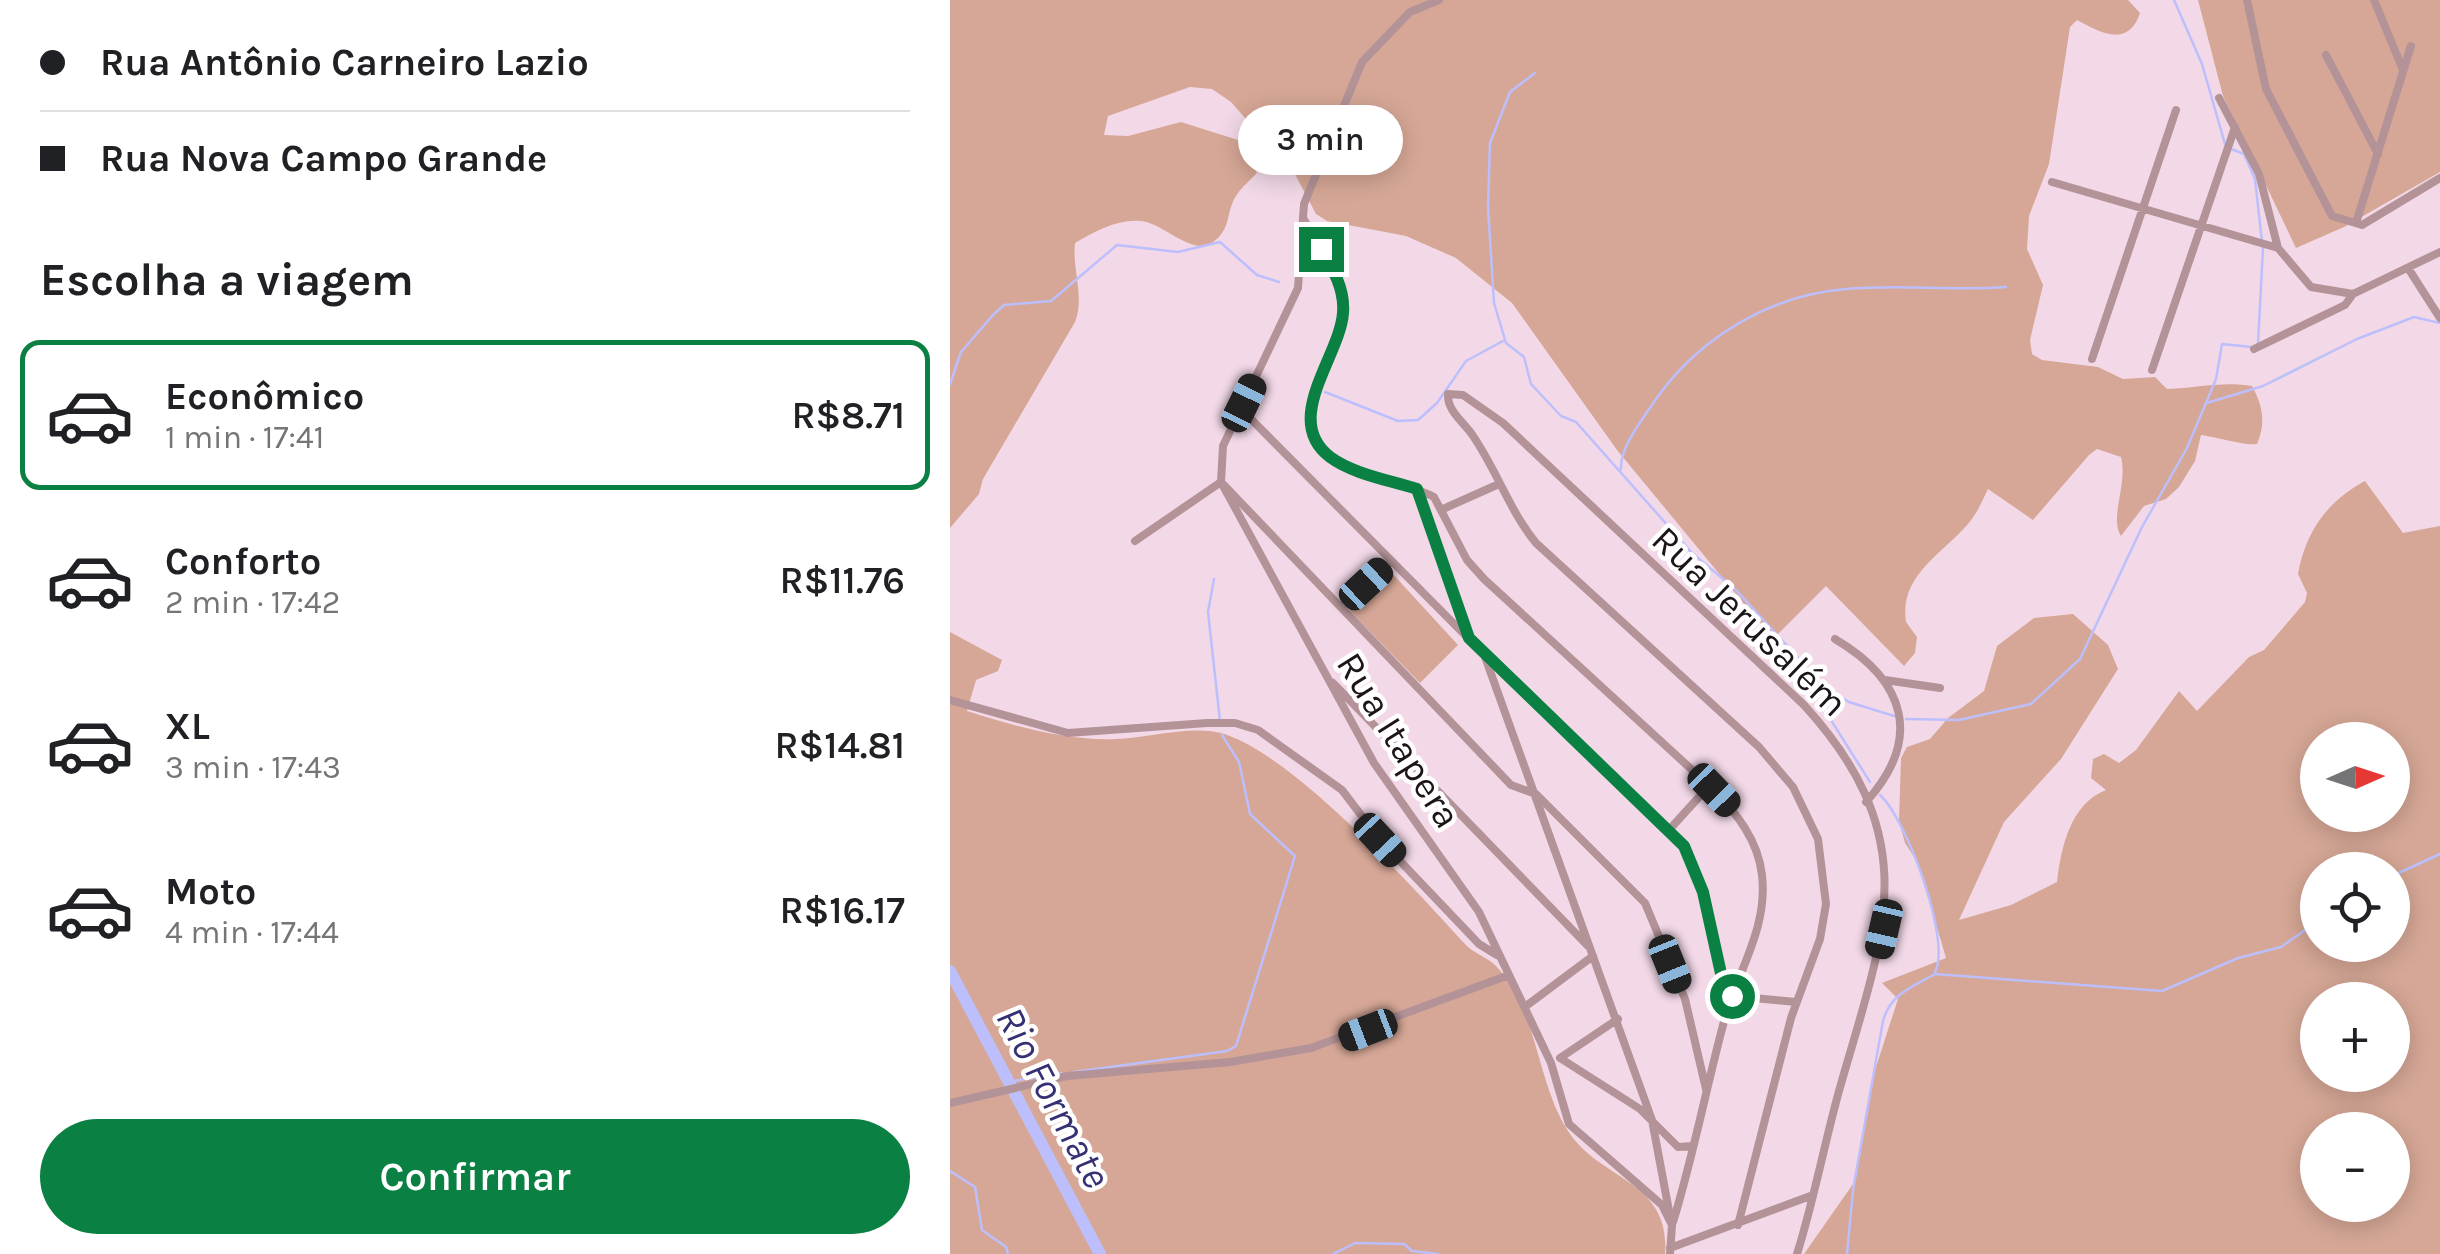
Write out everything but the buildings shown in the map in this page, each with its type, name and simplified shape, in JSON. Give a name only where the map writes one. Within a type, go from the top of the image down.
[{"type":"street","points":[[1439,0],[1410,12],[1362,62],[1304,204],[1298,288],[1223,446],[1221,482],[1512,785],[1536,794],[1645,903],[1684,998],[1706,1092]]},
{"type":"street","points":[[2247,0],[2266,89],[2332,216],[2362,225],[2440,178]]},
{"type":"street","points":[[2374,0],[2404,70]]},
{"type":"street","points":[[2356,223],[2410,46]]},
{"type":"street","points":[[2326,55],[2378,154]]},
{"type":"street","points":[[2219,98],[2259,174],[2278,248],[2311,287],[2353,294]]},
{"type":"street","points":[[2092,359],[2176,110]]},
{"type":"street","points":[[2152,370],[2198,225],[2235,127]]},
{"type":"street","points":[[2052,182],[2278,248]]},
{"type":"street","points":[[1303,218],[1339,280],[1343,300],[1340,330],[1312,402],[1316,438],[1333,459],[1417,489],[1444,509],[1459,546],[1484,579],[1709,786],[1745,826],[1762,873],[1763,894],[1752,950],[1732,996],[1670,1221]]},
{"type":"street","points":[[2254,349],[2440,252]]},
{"type":"street","points":[[2408,268],[2440,318]]},
{"type":"street","name":"Rua Jerusalém","points":[[1500,484],[1478,443],[1450,407],[1448,394],[1462,395],[1502,423],[1804,704],[1841,750],[1866,802],[1884,854],[1884,929],[1797,1254]]},
{"type":"street","points":[[1241,408],[1483,652],[1669,830],[1696,867],[1724,987],[1732,996],[1796,1002]]},
{"type":"street","points":[[1135,540],[1221,482]]},
{"type":"street","name":"Rua Itapera","points":[[1221,482],[1322,672],[1393,792],[1479,912],[1556,1061],[1563,1111],[1577,1135],[1650,1193],[1670,1221]]},
{"type":"street","points":[[1444,509],[1500,484],[1536,543],[1759,747],[1808,810],[1818,839],[1826,904],[1820,939],[1796,1002],[1738,1225]]},
{"type":"street","points":[[1417,489],[1469,638]]},
{"type":"street","points":[[1341,606],[1391,560]]},
{"type":"street","points":[[1836,639],[1858,653],[1898,700],[1902,725],[1890,775],[1866,802]]},
{"type":"street","points":[[1483,652],[1652,1120],[1670,1221],[1670,1251],[1813,1194]]},
{"type":"street","points":[[1322,672],[1592,953]]},
{"type":"street","points":[[1884,680],[1940,688]]},
{"type":"street","points":[[950,700],[1068,733],[1090,735],[1207,723],[1234,723],[1258,730],[1342,790],[1380,840],[1479,944],[1500,957]]},
{"type":"street","points":[[1669,830],[1709,786]]},
{"type":"street","points":[[1526,1006],[1592,953]]},
{"type":"street","points":[[950,1103],[1067,1076],[1230,1062],[1311,1048],[1509,975]]},
{"type":"street","points":[[1618,1019],[1556,1061],[1652,1120],[1678,1147],[1693,1146]]},
{"type":"shaded area","points":[[950,0],[2128,0],[2140,13],[2128,31],[2112,34],[2077,20],[2070,27],[2049,164],[2029,216],[2027,249],[2043,285],[2030,340],[2032,354],[2042,360],[2098,367],[2123,379],[2155,377],[2167,389],[2220,384],[2252,386],[2262,415],[2260,436],[2257,444],[2252,444],[2201,435],[2195,461],[2179,487],[2166,499],[2144,506],[2121,536],[2117,520],[2121,457],[2097,449],[2033,520],[1988,489],[1971,520],[1915,579],[1906,606],[1906,622],[1917,637],[1915,653],[1904,666],[1826,586],[1773,639],[1617,450],[1512,303],[1456,258],[1406,236],[1327,221],[1316,214],[1296,176],[1231,102],[1212,89],[1190,87],[1108,116],[1104,135],[1128,136],[1181,122],[1238,140],[1257,173],[1236,196],[1225,227],[1212,243],[1196,245],[1150,223],[1132,221],[1107,227],[1075,243],[1079,303],[1075,322],[983,479],[979,494],[950,528]]},
{"type":"shaded area","points":[[2198,0],[2440,0],[2440,172],[2344,227],[2296,248],[2223,96]]},
{"type":"shaded area","points":[[2365,481],[2403,533],[2440,526],[2440,1254],[1804,1254],[1853,1184],[1874,1073],[1898,999],[1882,983],[1946,958],[1918,863],[1905,843],[1899,821],[1901,758],[1907,747],[1930,739],[1948,718],[1984,691],[1997,646],[2034,618],[2073,614],[2108,645],[2118,669],[2061,759],[2004,822],[1959,920],[2011,905],[2057,882],[2061,855],[2076,816],[2106,790],[2091,778],[2093,759],[2104,754],[2119,763],[2136,750],[2179,691],[2197,711],[2249,657],[2264,650],[2305,602],[2307,593],[2298,574],[2302,558],[2313,531],[2340,498]]},
{"type":"shaded area","points":[[1390,571],[1458,645],[1420,683],[1349,610]]},
{"type":"shaded area","points":[[950,632],[1002,660],[998,671],[976,680],[967,711],[1078,738],[1115,739],[1196,730],[1221,733],[1250,745],[1316,794],[1384,857],[1465,944],[1496,966],[1510,984],[1568,1131],[1582,1148],[1631,1184],[1657,1211],[1664,1230],[1665,1254],[950,1254]]},
{"type":"waterway","points":[[2174,0],[2202,64],[2225,144]]},
{"type":"waterway","points":[[1535,73],[1510,92],[1490,143],[1488,207],[1494,303],[1506,343],[1524,357],[1531,384],[1561,416],[1576,422],[1692,553],[1734,588],[1826,688],[1849,702],[1894,716]]},
{"type":"waterway","points":[[2231,149],[2244,154],[2255,179],[2262,242]]},
{"type":"waterway","points":[[950,384],[961,352],[1004,305],[1051,301],[1117,245],[1178,252],[1220,242],[1257,275],[1279,282]]},
{"type":"waterway","points":[[2258,343],[2263,248]]},
{"type":"waterway","points":[[1621,469],[1633,434],[1671,379],[1713,340],[1763,311],[1790,300],[1846,289],[2006,287]]},
{"type":"waterway","points":[[2207,403],[2263,386],[2357,339],[2414,317],[2440,323]]},
{"type":"waterway","points":[[1325,392],[1398,421],[1418,420],[1437,403],[1466,361],[1503,341]]},
{"type":"waterway","points":[[1906,719],[1959,720],[2031,704],[2080,659],[2142,527],[2187,448],[2216,379],[2222,344],[2251,347]]},
{"type":"waterway","points":[[1214,579],[1208,612],[1220,721]]},
{"type":"waterway","points":[[1826,689],[1829,717],[1870,782]]},
{"type":"waterway","points":[[1074,1072],[1227,1051],[1236,1046],[1295,856],[1250,814],[1239,762],[1222,735]]},
{"type":"waterway","points":[[1880,795],[1902,828],[1924,880],[1937,934],[1939,956],[1935,972]]},
{"type":"waterway","points":[[2410,868],[2440,854]]},
{"type":"waterway","points":[[1847,1254],[1853,1190],[1883,1021],[1891,1004],[1903,992],[1935,974],[2162,991],[2238,958],[2281,947],[2300,934]]},
{"type":"waterway","name":"Rio Formate","points":[[950,971],[1100,1254]]},
{"type":"waterway","points":[[1007,1082],[1061,1073]]},
{"type":"waterway","points":[[950,1171],[975,1187],[982,1230],[1006,1247],[1008,1254]]},
{"type":"waterway","points":[[1333,1254],[1355,1243],[1404,1244],[1412,1251],[1438,1254]]},
{"type":"route","points":[[1321,249],[1339,280],[1343,300],[1340,330],[1312,402],[1312,421],[1322,450],[1348,466],[1417,489],[1469,638],[1684,846],[1696,867],[1724,987],[1732,996]]}]
